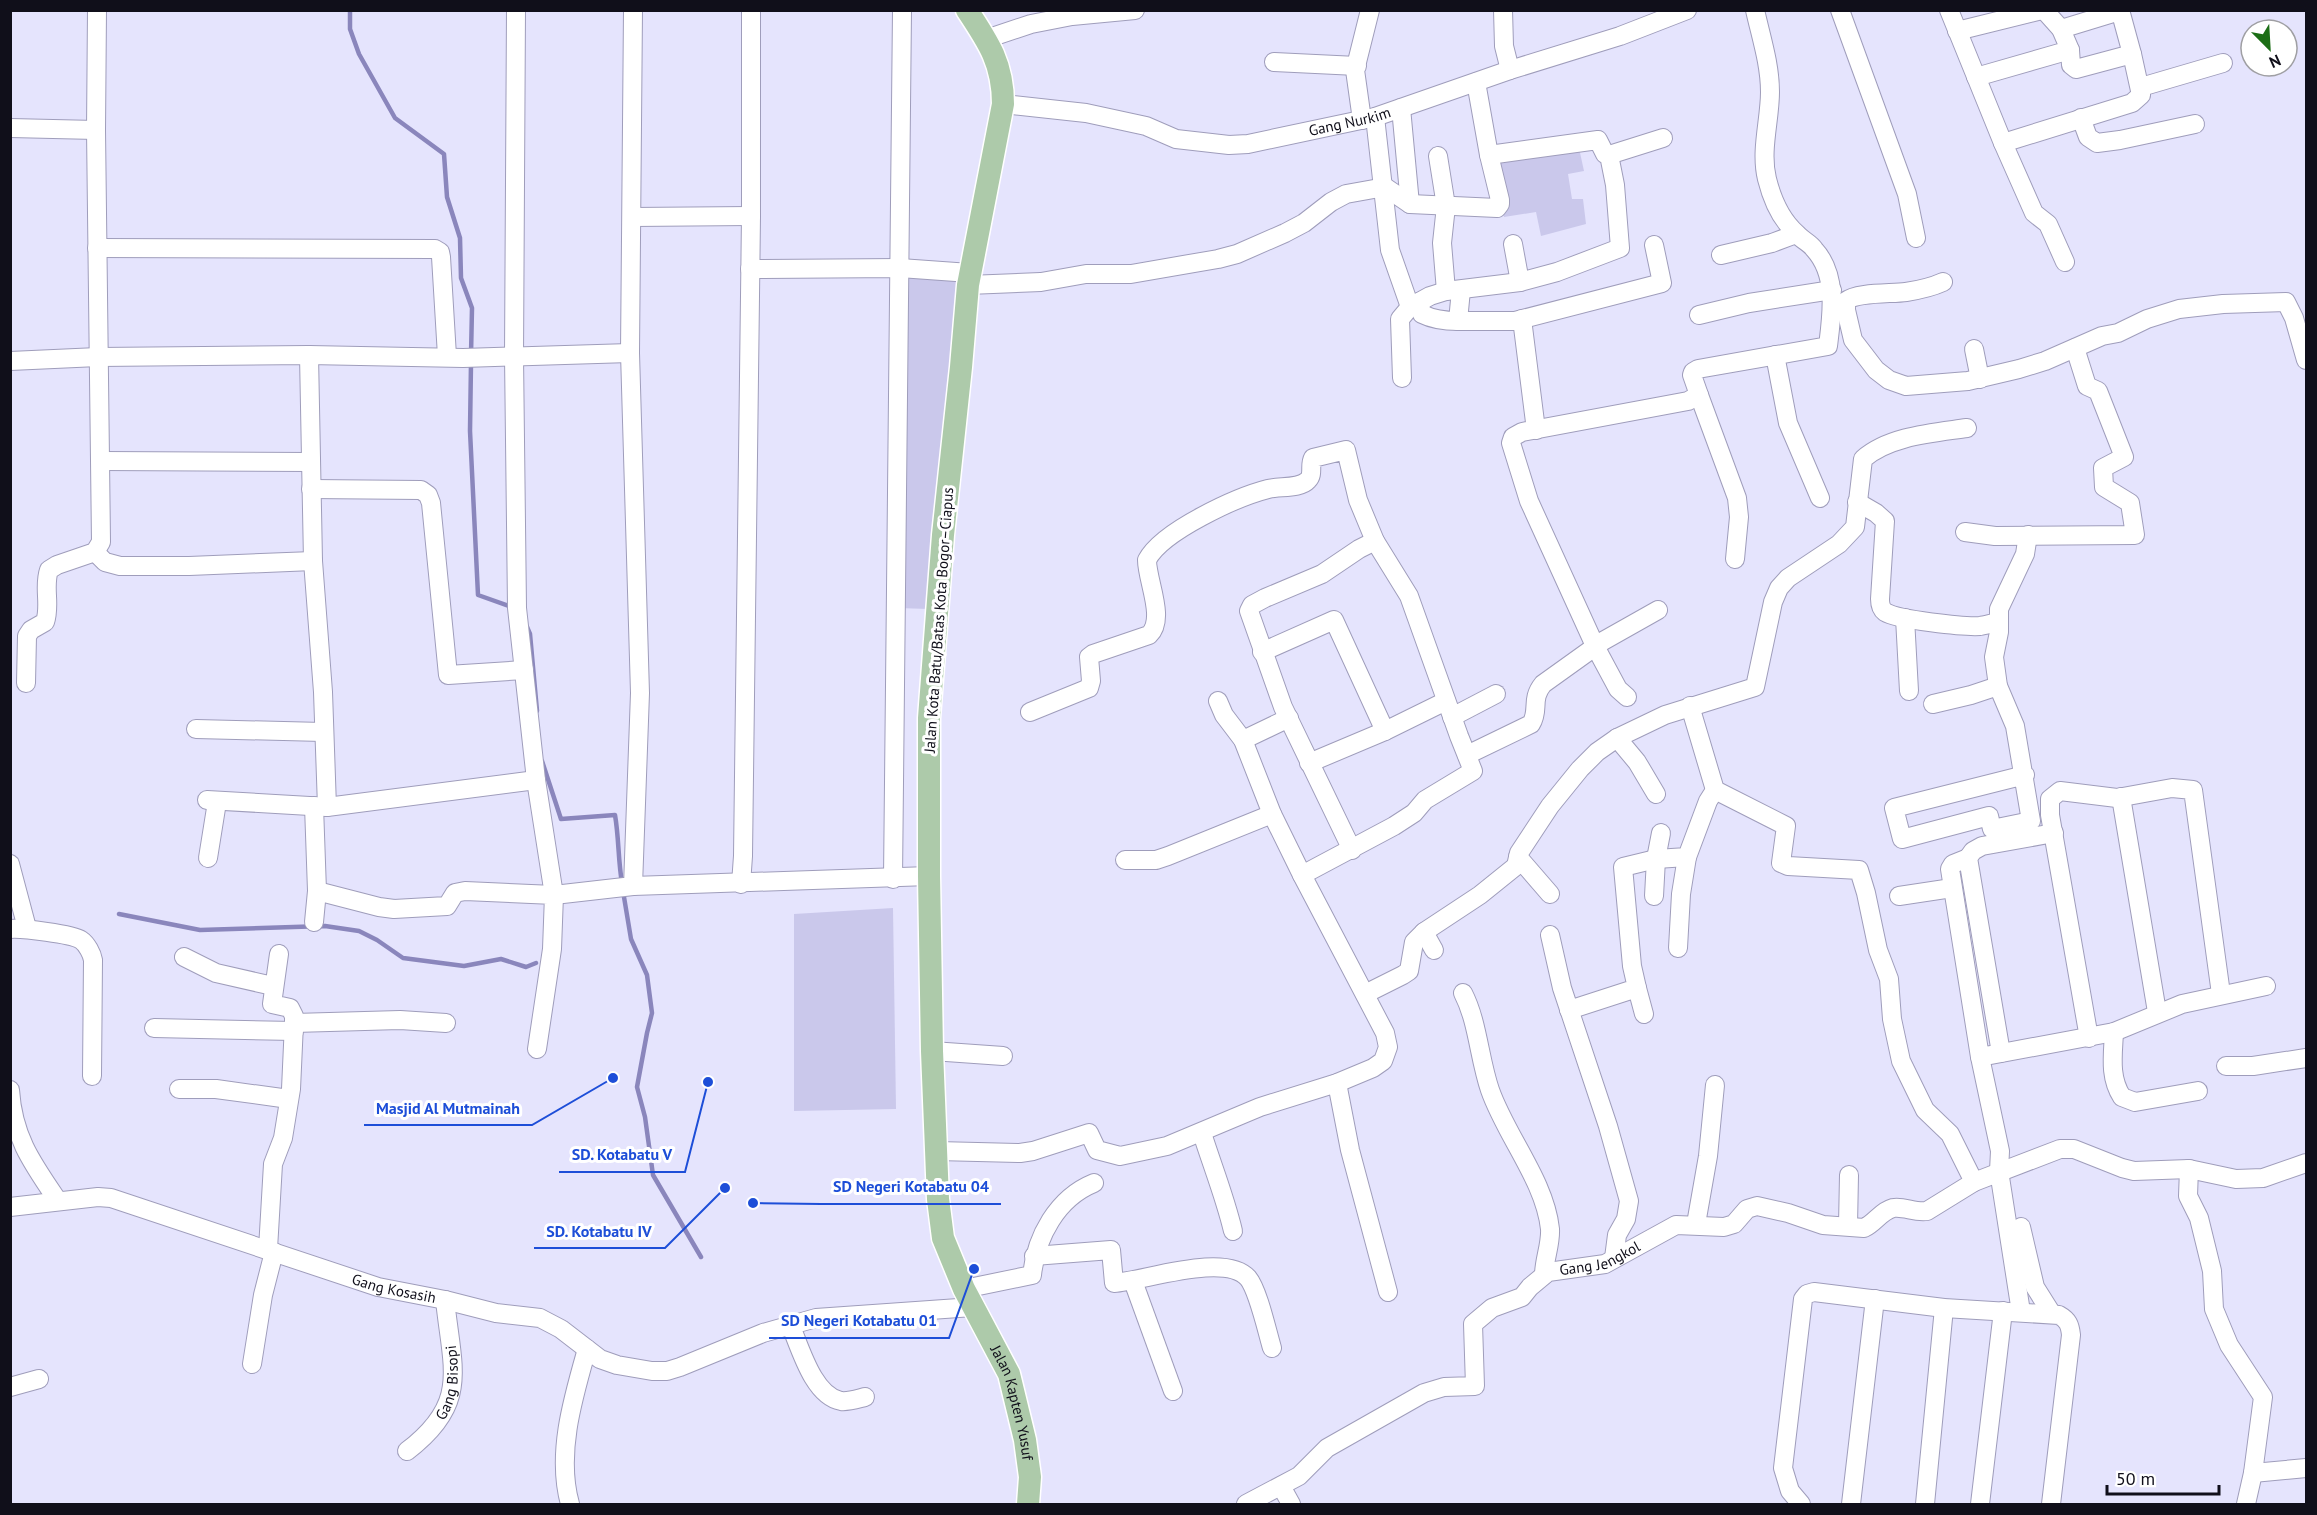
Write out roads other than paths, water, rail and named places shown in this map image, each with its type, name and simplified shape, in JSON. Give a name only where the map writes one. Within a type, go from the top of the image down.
[{"type":"main road","name":"Jalan Kota Batu/Batas Kota Bogor–Ciapus","points":[[967,10],[986,39],[1001,73],[1003,104],[969,279],[943,535],[929,718],[929,876],[932,1051],[938,1199],[943,1238],[969,1298]]},
{"type":"main road","name":"Jalan Kapten Yusuf","points":[[969,1298],[1009,1374],[1025,1440],[1030,1477],[1028,1504]]},
{"type":"street","points":[[26,683],[27,636],[31,630],[45,622],[49,610],[46,581],[49,570],[95,552],[101,542],[96,130],[98,10]]},
{"type":"street","points":[[516,10],[514,356],[517,608],[536,780],[554,895],[552,949],[537,1049]]},
{"type":"street","points":[[625,886],[640,693],[630,353],[633,10]]},
{"type":"street","points":[[741,884],[751,216],[751,10]]},
{"type":"street","points":[[893,879],[902,10]]},
{"type":"street","points":[[986,39],[1031,24],[1072,16],[1135,10]]},
{"type":"street","points":[[1370,10],[1355,75],[1369,119],[1384,187],[1390,250],[1414,304],[1422,314],[1443,321],[1522,319],[1662,283],[1654,245]]},
{"type":"street","points":[[1503,10],[1504,46],[1510,70]]},
{"type":"street","name":"Gang Nurkim","points":[[1003,104],[1086,113],[1146,126],[1176,140],[1229,145],[1268,141],[1369,119],[1510,70],[1620,36],[1687,10]]},
{"type":"street","points":[[1755,10],[1767,60],[1770,90],[1766,137],[1766,178],[1779,211],[1796,234],[1815,249],[1824,265],[1832,290],[1828,346]]},
{"type":"street","points":[[1840,10],[1907,194],[1916,238]]},
{"type":"street","points":[[1949,10],[2034,213],[2048,224],[2065,262]]},
{"type":"street","points":[[1957,31],[2043,10],[2061,29],[2070,50],[2071,65],[2076,69],[2132,54]]},
{"type":"street","points":[[2003,143],[2132,103],[2141,95],[2141,87],[2120,11],[2061,29]]},
{"type":"street","points":[[1976,77],[2070,50]]},
{"type":"street","points":[[1274,62],[1357,66]]},
{"type":"street","points":[[2141,87],[2223,63]]},
{"type":"street","points":[[750,269],[900,268],[969,279],[1041,282],[1086,274],[1131,274],[1238,254],[1304,223],[1331,202],[1346,194],[1384,187],[1410,204],[1497,208],[1500,200],[1489,155],[1476,82]]},
{"type":"street","points":[[1401,108],[1410,204]]},
{"type":"street","points":[[2081,118],[2088,137],[2097,143],[2195,124]]},
{"type":"street","points":[[10,128],[96,130]]},
{"type":"street","points":[[1489,155],[1596,140],[1605,154],[1609,155],[1663,138]]},
{"type":"street","points":[[1402,378],[1400,319],[1414,304],[1453,291],[1520,282],[1557,272],[1620,248],[1615,185],[1609,155]]},
{"type":"street","points":[[1438,156],[1446,206],[1443,243],[1458,321]]},
{"type":"street","points":[[632,217],[751,216]]},
{"type":"street","points":[[1721,255],[1772,243],[1796,234]]},
{"type":"street","points":[[1513,244],[1520,282]]},
{"type":"street","points":[[97,248],[435,249],[440,252],[441,257],[455,357]]},
{"type":"street","points":[[1943,282],[1910,291],[1850,298],[1846,301],[1853,340],[1876,370],[1889,381],[1906,386],[1980,379],[2045,361],[2102,336],[2118,333],[2147,319],[2179,309],[2223,304],[2286,302],[2303,338],[2307,360]]},
{"type":"street","points":[[1699,315],[1749,303],[1832,290]]},
{"type":"street","points":[[1522,319],[1536,430]]},
{"type":"street","points":[[1735,559],[1739,517],[1737,498],[1692,375],[1693,372],[1698,369],[1853,340]]},
{"type":"street","points":[[1965,532],[1995,536],[2135,535],[2130,503],[2104,487],[2103,468],[2124,457],[2098,391],[2087,386],[2075,348]]},
{"type":"street","points":[[1974,349],[1980,379]]},
{"type":"street","points":[[10,361],[98,357],[309,355],[482,357],[630,353]]},
{"type":"street","points":[[309,355],[313,561],[323,692],[321,807],[314,922]]},
{"type":"street","points":[[1775,355],[1788,423],[1820,498]]},
{"type":"street","points":[[1627,697],[1618,689],[1596,648],[1529,501],[1511,443],[1513,437],[1522,432],[1688,401],[1699,395]]},
{"type":"street","points":[[1365,994],[1409,971],[1414,942],[1424,932],[1492,886],[1516,866],[1518,857],[1550,806],[1580,769],[1597,753],[1617,738],[1665,715],[1755,687],[1773,602],[1779,588],[1806,564],[1848,537],[1856,527],[1863,459],[1873,450],[1923,435],[1967,428]]},
{"type":"street","points":[[1030,712],[1089,688],[1091,681],[1089,657],[1093,654],[1149,635],[1155,630],[1156,619],[1147,569],[1147,560],[1151,551],[1183,528],[1251,494],[1307,481],[1311,476],[1311,462],[1318,456],[1342,449],[1347,451],[1354,489],[1375,541],[1409,596],[1449,709],[1473,768],[1472,773],[1430,796],[1410,816],[1352,850],[1302,875]]},
{"type":"street","points":[[101,461],[311,462]]},
{"type":"street","points":[[311,489],[421,489],[425,492],[431,503],[448,675],[524,670]]},
{"type":"street","points":[[1857,502],[1885,521],[1881,606],[1884,612],[1905,618],[1963,625],[1979,626],[1999,622]]},
{"type":"street","points":[[2025,776],[1894,808],[1902,839],[1989,816],[1992,829],[2031,821],[2025,776],[2015,726],[1998,686],[1994,657],[1999,609],[2025,555],[2028,535]]},
{"type":"street","points":[[1352,850],[1289,718],[1262,652],[1249,611],[1252,605],[1322,574],[1375,541]]},
{"type":"street","points":[[95,552],[105,562],[120,566],[313,561]]},
{"type":"street","points":[[1467,755],[1531,724],[1534,719],[1536,693],[1543,684],[1609,637],[1658,610]]},
{"type":"street","points":[[1905,618],[1909,692]]},
{"type":"street","points":[[1262,652],[1334,620],[1385,731]]},
{"type":"street","points":[[1933,704],[1998,686]]},
{"type":"street","points":[[1309,763],[1385,731],[1496,694]]},
{"type":"street","points":[[937,1151],[1020,1153],[1089,1133],[1097,1150],[1120,1155],[1167,1146],[1260,1107],[1337,1083],[1373,1068],[1383,1061],[1388,1047],[1385,1033],[1272,814],[1242,740],[1224,715],[1218,701]]},
{"type":"street","points":[[1690,706],[1715,790],[1786,826],[1781,863],[1788,866],[1859,870],[1878,950],[1889,979],[1892,1019],[1901,1061],[1925,1110],[1950,1134],[1974,1182]]},
{"type":"street","points":[[1242,740],[1289,718]]},
{"type":"street","points":[[196,729],[323,732]]},
{"type":"street","points":[[1617,738],[1637,762],[1656,794]]},
{"type":"street","points":[[208,858],[212,801],[321,807],[536,780]]},
{"type":"street","points":[[2089,1038],[2050,815],[2050,799],[2055,794],[2069,791],[2110,798],[2172,788],[2193,790],[2222,994]]},
{"type":"street","points":[[1678,948],[1681,894],[1687,857],[1708,801],[1715,790]]},
{"type":"street","points":[[2121,797],[2157,1012]]},
{"type":"street","points":[[1125,860],[1162,858],[1272,814]]},
{"type":"street","points":[[1654,896],[1656,859],[1661,833]]},
{"type":"street","points":[[2052,1314],[2035,1287],[2000,1151],[1980,1057],[1950,866],[1968,858],[1973,850],[1982,846],[2054,833]]},
{"type":"street","points":[[1518,857],[1550,894]]},
{"type":"street","points":[[1644,1014],[1632,966],[1623,867],[1656,859],[1687,857]]},
{"type":"street","points":[[1968,858],[2001,1053]]},
{"type":"street","points":[[10,864],[19,929],[81,940],[92,953],[92,1076]]},
{"type":"street","points":[[317,891],[368,903],[379,908],[394,909],[447,906],[455,893],[465,891],[554,895],[625,886],[893,879],[929,876]]},
{"type":"street","points":[[1899,896],[1952,888]]},
{"type":"street","points":[[1424,932],[1434,950]]},
{"type":"street","points":[[1550,935],[1569,1010],[1608,1126],[1629,1201],[1626,1219],[1617,1235],[1614,1258]]},
{"type":"street","points":[[252,1364],[271,1250],[273,1164],[283,1138],[289,1099],[294,1027],[294,1016],[290,1008],[272,1004],[279,954]]},
{"type":"street","points":[[184,957],[216,973],[273,986]]},
{"type":"street","points":[[1980,1057],[2114,1032],[2157,1012],[2182,1004],[2266,986]]},
{"type":"street","points":[[1569,1010],[1637,988]]},
{"type":"street","points":[[1463,993],[1472,1010],[1474,1030],[1490,1091],[1544,1202],[1550,1231],[1544,1275]]},
{"type":"street","points":[[154,1028],[294,1027],[399,1020],[446,1023]]},
{"type":"street","points":[[2114,1032],[2112,1068],[2114,1081],[2122,1098],[2135,1102],[2198,1091]]},
{"type":"street","points":[[932,1051],[1003,1056]]},
{"type":"street","points":[[2226,1066],[2253,1066],[2307,1058]]},
{"type":"street","points":[[1337,1083],[1350,1150],[1388,1292]]},
{"type":"street","points":[[1696,1224],[1708,1156],[1715,1085]]},
{"type":"street","points":[[179,1089],[216,1089],[289,1099]]},
{"type":"street","points":[[10,1090],[12,1111],[25,1152],[58,1201]]},
{"type":"street","points":[[1202,1133],[1210,1163],[1225,1199],[1233,1231]]},
{"type":"street","name":"Gang Jengkol","points":[[1248,1504],[1299,1476],[1327,1448],[1424,1393],[1444,1387],[1475,1386],[1473,1324],[1492,1308],[1522,1297],[1544,1275],[1555,1270],[1605,1264],[1676,1225],[1729,1226],[1734,1224],[1747,1209],[1756,1206],[1788,1213],[1823,1225],[1864,1228],[1881,1214],[1893,1208],[1927,1211],[1974,1182],[2060,1149],[2074,1149],[2122,1168],[2134,1170],[2189,1168],[2249,1180],[2307,1163]]},
{"type":"street","points":[[2189,1168],[2188,1196],[2199,1218],[2212,1271],[2214,1309],[2229,1345],[2263,1397],[2253,1473],[2246,1504]]},
{"type":"street","points":[[2005,1170],[2021,1312]]},
{"type":"street","points":[[1848,1226],[1849,1175]]},
{"type":"street","points":[[1094,1183],[1072,1195],[1052,1216],[1034,1256],[1111,1251],[1114,1283],[1186,1270],[1217,1268],[1237,1271],[1249,1279],[1253,1286],[1272,1348]]},
{"type":"street","name":"Gang Kosasih","points":[[10,1207],[98,1197],[111,1198],[378,1287],[445,1299],[496,1312],[540,1318],[561,1329],[600,1359],[637,1370],[668,1371],[735,1343],[790,1324],[816,1318],[969,1298],[1032,1275],[1034,1256]]},
{"type":"street","points":[[1133,1281],[1173,1391]]},
{"type":"street","points":[[1801,1504],[1790,1491],[1783,1467],[1803,1299],[1814,1292],[1944,1308],[2052,1314],[2066,1318],[2070,1325],[2071,1335],[2051,1504]]},
{"type":"street","name":"Gang Bisopi","points":[[407,1451],[429,1433],[437,1423],[446,1410],[452,1392],[453,1376],[445,1299]]},
{"type":"street","points":[[1851,1504],[1875,1299]]},
{"type":"street","points":[[1925,1504],[1944,1308]]},
{"type":"street","points":[[1980,1504],[2003,1311]]},
{"type":"street","points":[[790,1324],[811,1374],[831,1398],[843,1401],[865,1397]]},
{"type":"street","points":[[570,1504],[565,1487],[565,1460],[572,1399],[587,1349]]},
{"type":"street","points":[[10,1387],[39,1379]]},
{"type":"street","points":[[2253,1473],[2307,1468]]},
{"type":"street","points":[[1281,1486],[1291,1504]]},
{"type":"waterway","points":[[350,10],[350,29],[359,54],[395,118],[444,154],[447,197],[460,238],[461,278],[472,308],[471,355]]},
{"type":"waterway","points":[[471,363],[470,431],[478,595],[512,607]]},
{"type":"waterway","points":[[527,627],[530,634],[537,711]]},
{"type":"waterway","points":[[542,761],[561,819],[615,815],[622,883]]},
{"type":"waterway","points":[[623,891],[631,939],[647,975],[652,1013],[637,1087],[645,1117],[653,1175],[701,1257]]},
{"type":"waterway","points":[[119,914],[200,930],[325,926],[359,931],[403,958],[464,966],[501,959],[526,967],[536,963]]},
{"type":"place","name":"Masjid Al Mutmainah","points":[[613,1078]]},
{"type":"place","name":"SD. Kotabatu V","points":[[708,1082]]},
{"type":"place","name":"SD. Kotabatu IV","points":[[725,1188]]},
{"type":"place","name":"SD Negeri Kotabatu 04","points":[[753,1203]]},
{"type":"place","name":"SD Negeri Kotabatu 01","points":[[974,1269]]}]
